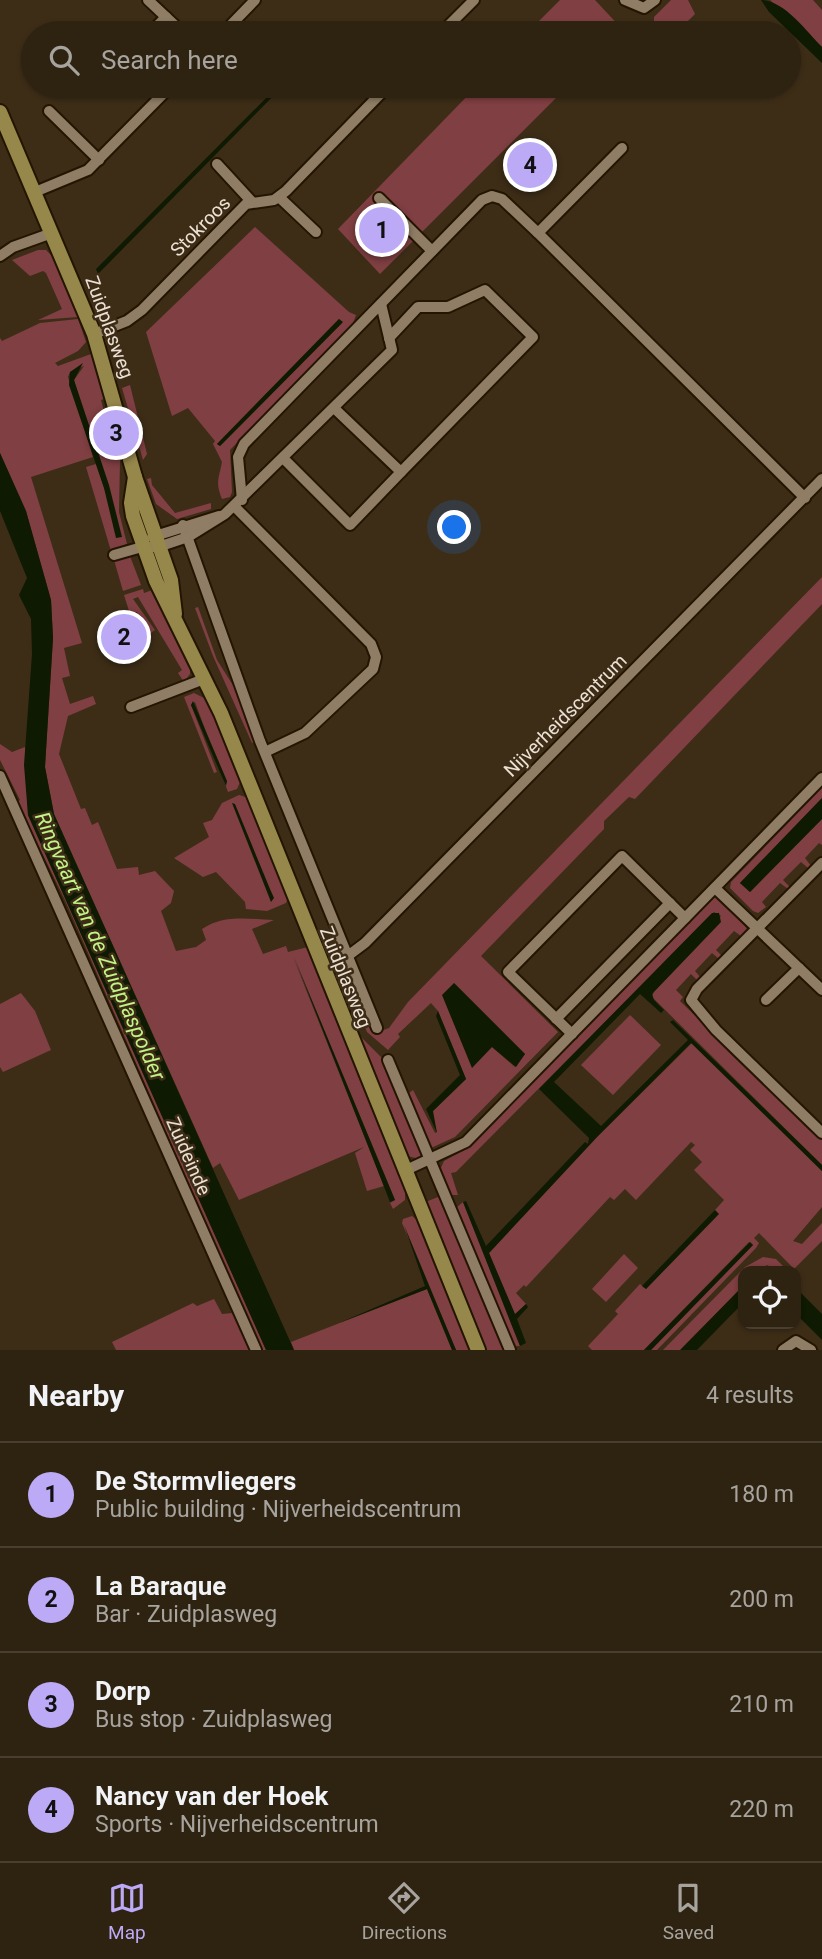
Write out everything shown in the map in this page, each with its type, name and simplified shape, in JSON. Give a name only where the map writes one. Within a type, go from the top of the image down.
[{"type":"main road","name":"Zuidplasweg","points":[[0,112],[94,334],[135,477],[174,591],[175,620]]},
{"type":"main road","name":"Zuidplasweg","points":[[135,477],[131,503],[142,547],[162,598],[221,713],[478,1350]]},
{"type":"street","points":[[148,0],[170,21]]},
{"type":"street","points":[[235,21],[255,0]]},
{"type":"street","points":[[452,21],[474,0]]},
{"type":"street","points":[[625,0],[644,8],[655,0]]},
{"type":"street","points":[[162,21],[166,17]]},
{"type":"street","points":[[35,192],[84,173],[159,98]]},
{"type":"street","points":[[316,232],[279,197],[376,98]]},
{"type":"street","points":[[49,111],[99,160]]},
{"type":"street","points":[[538,233],[622,148]]},
{"type":"street","points":[[217,164],[252,202]]},
{"type":"street","points":[[265,752],[305,733],[373,669],[376,657],[371,644],[238,503],[239,450],[482,200],[492,196],[502,199],[805,498]]},
{"type":"street","name":"Stokroos","points":[[94,334],[127,321],[142,310],[252,202],[279,197]]},
{"type":"street","points":[[379,198],[432,251]]},
{"type":"street","points":[[0,256],[13,247],[52,233]]},
{"type":"street","points":[[284,459],[350,525],[533,337],[485,290],[448,307],[418,307],[389,338]]},
{"type":"street","points":[[156,541],[188,537],[225,514],[392,350],[380,304]]},
{"type":"street","points":[[334,408],[401,472]]},
{"type":"street","name":"Nijverheidscentrum","points":[[348,955],[375,933],[822,479]]},
{"type":"street","points":[[114,555],[156,541],[183,525],[225,514]]},
{"type":"street","name":"Zuidplasweg","points":[[183,525],[265,752],[377,1028]]},
{"type":"street","points":[[131,708],[204,680]]},
{"type":"street","name":"Zuideinde","points":[[0,776],[256,1350]]},
{"type":"street","points":[[404,1171],[466,1142],[822,778]]},
{"type":"street","points":[[572,1034],[508,972],[622,856],[685,918]]},
{"type":"street","points":[[822,863],[756,927],[697,989],[691,1000],[716,1030],[822,1133]]},
{"type":"street","points":[[715,888],[822,990]]},
{"type":"street","points":[[556,1019],[670,903]]},
{"type":"street","points":[[766,1000],[799,968]]},
{"type":"street","points":[[388,1060],[510,1350]]},
{"type":"street","points":[[783,1350],[796,1341],[811,1350]]},
{"type":"shaded area","points":[[560,0],[595,0],[615,21],[539,21]]},
{"type":"shaded area","points":[[671,0],[688,0],[695,14],[688,21],[654,21],[654,17]]},
{"type":"shaded area","points":[[770,0],[813,0],[822,10],[822,47],[801,28],[801,21],[793,21]]},
{"type":"shaded area","points":[[465,98],[556,98],[380,274],[338,229]]},
{"type":"shaded area","points":[[255,227],[349,312],[356,315],[352,326],[230,450],[232,492],[230,497],[222,499],[218,484],[222,462],[213,444],[215,441],[188,408],[172,416],[146,332]],"holes":[[[339,319],[342,323],[220,446],[217,444]]]},
{"type":"shaded area","points":[[38,250],[46,250],[52,256],[78,317],[38,320],[62,309],[46,273],[43,271],[30,276],[12,260]]},
{"type":"shaded area","points":[[78,319],[86,342],[78,351],[55,363],[58,366],[91,354],[104,399],[101,400],[110,434],[114,434],[120,460],[119,512],[127,544],[111,551],[86,467],[96,464],[121,537],[74,380],[84,366],[70,372],[68,377],[93,457],[31,477],[82,643],[64,648],[70,676],[62,678],[70,704],[93,696],[96,704],[68,716],[59,754],[81,809],[85,808],[92,825],[98,822],[117,869],[138,867],[139,875],[155,871],[174,891],[171,903],[161,911],[176,951],[196,947],[206,940],[202,929],[210,924],[237,918],[274,920],[252,929],[263,954],[286,946],[288,952],[308,947],[405,1191],[405,1200],[393,1209],[390,1203],[395,1200],[293,957],[384,1186],[367,1191],[355,1153],[364,1147],[239,1200],[220,1163],[213,1168],[54,814],[45,767],[53,638],[51,600],[26,511],[0,453],[0,338],[2,341],[40,323]]},
{"type":"shaded area","points":[[130,385],[147,454],[143,460],[122,388]]},
{"type":"shaded area","points":[[151,478],[152,485],[175,513],[211,503],[211,509],[177,519],[156,504],[147,479]]},
{"type":"shaded area","points":[[130,556],[141,585],[123,591],[114,560]]},
{"type":"shaded area","points":[[822,577],[822,604],[635,799],[629,797],[604,821],[604,829],[481,956],[558,1032],[455,1137],[431,1148],[409,1093],[413,1090],[435,1133],[437,1132],[431,1115],[433,1111],[466,1079],[438,1011],[431,1003],[398,1034],[400,1037],[388,1050],[367,1032],[342,968],[346,966],[373,1034],[389,1028],[408,1002]],"holes":[[[454,983],[525,1054],[515,1067],[492,1047]]]},
{"type":"shaded area","points":[[143,589],[144,593],[155,589],[190,663],[190,674],[184,682],[178,673],[182,670],[138,597],[133,599],[155,630],[148,635],[137,612],[130,614],[124,595]]},
{"type":"shaded area","points":[[198,607],[217,660],[236,690],[256,741],[252,743],[213,656],[195,608]]},
{"type":"shaded area","points":[[194,693],[208,700],[241,780],[237,789],[228,792],[195,702],[191,705],[217,772],[214,773],[184,697]]},
{"type":"shaded area","points":[[0,744],[12,752],[25,747],[28,815],[266,1350],[261,1350],[65,900],[17,802],[20,800],[0,760]]},
{"type":"shaded area","points":[[822,788],[822,798],[740,883],[750,892],[822,819],[822,845],[819,843],[805,858],[811,866],[808,868],[801,862],[783,880],[790,887],[788,889],[780,883],[762,902],[766,907],[758,913],[753,911],[730,888],[731,882]]},
{"type":"shaded area","points":[[239,795],[249,798],[288,898],[286,903],[267,911],[246,909],[245,902],[216,872],[203,877],[174,858],[209,837],[203,823],[212,820],[222,803]]},
{"type":"shaded area","points":[[715,897],[721,898],[747,928],[741,936],[734,931],[716,950],[722,956],[719,959],[712,953],[695,971],[701,978],[698,981],[691,974],[676,990],[683,997],[680,1001],[822,1140],[822,1165],[652,997],[654,991],[721,916],[714,912],[456,1172],[451,1173],[458,1195],[450,1195],[440,1170],[444,1161],[468,1148]]},
{"type":"shaded area","points":[[21,993],[35,1011],[51,1050],[3,1072],[0,1067],[0,1004]]},
{"type":"shaded area","points":[[630,1015],[661,1045],[613,1095],[581,1065]]},
{"type":"shaded area","points":[[358,1034],[384,1060],[423,1155],[420,1159],[407,1156]]},
{"type":"shaded area","points":[[692,1043],[822,1171],[822,1207],[793,1241],[802,1244],[822,1223],[822,1241],[797,1266],[791,1266],[759,1233],[754,1238],[759,1243],[756,1248],[657,1350],[651,1350],[753,1245],[749,1242],[644,1350],[592,1350],[588,1346],[618,1314],[615,1311],[640,1284],[646,1289],[718,1214],[715,1210],[724,1200],[694,1170],[702,1162],[690,1150],[695,1145],[691,1142],[636,1200],[625,1189],[614,1200],[610,1197],[526,1287],[524,1285],[516,1293],[526,1304],[515,1315],[489,1253],[597,1137]]},
{"type":"shaded area","points":[[438,1197],[443,1201],[501,1336],[503,1350],[485,1350],[423,1203]]},
{"type":"shaded area","points":[[463,1202],[520,1346],[513,1346],[456,1208]]},
{"type":"shaded area","points":[[412,1216],[418,1221],[471,1350],[456,1350],[402,1223],[403,1219]]},
{"type":"shaded area","points":[[624,1254],[638,1268],[606,1302],[592,1289]]},
{"type":"shaded area","points":[[763,1257],[776,1259],[783,1266],[767,1265],[747,1266]]},
{"type":"shaded area","points":[[738,1274],[738,1291],[681,1350],[663,1350]]},
{"type":"shaded area","points":[[427,1289],[452,1350],[294,1350],[291,1342]]},
{"type":"shaded area","points":[[214,1299],[222,1314],[233,1313],[251,1350],[116,1350],[112,1342],[193,1303],[197,1306]]},
{"type":"water","points":[[761,0],[778,5],[797,21],[778,21]]},
{"type":"water","points":[[801,25],[822,47],[822,63],[801,43]]},
{"type":"water","points":[[266,98],[271,98],[98,274],[96,269]]},
{"type":"water","points":[[339,319],[343,322],[220,446],[217,444]]},
{"type":"water","points":[[83,363],[74,380],[109,485],[122,537],[116,538],[104,488],[69,385],[70,372]]},
{"type":"water","name":"Ringvaart van de Zuidplaspolder","points":[[0,453],[26,511],[51,600],[53,638],[45,767],[54,814],[294,1350],[266,1350],[28,815],[24,765],[32,654],[31,619],[19,595],[27,578],[0,511]]},
{"type":"water","points":[[193,701],[227,781],[226,786],[191,705]]},
{"type":"water","points":[[822,798],[822,819],[750,892],[740,883]]},
{"type":"water","points":[[232,803],[235,804],[274,898],[271,902]]},
{"type":"water","points":[[712,913],[719,913],[721,922],[652,994],[664,1010],[661,1013],[640,994],[554,1082],[601,1126],[688,1040],[670,1022],[673,1020],[822,1165],[822,1171],[691,1043],[597,1137],[489,1253],[515,1314],[526,1304],[528,1307],[517,1319],[526,1343],[520,1346],[463,1202],[466,1201],[486,1246],[585,1142],[588,1144],[589,1138],[539,1089]]},
{"type":"water","points":[[294,957],[395,1200],[390,1202]]},
{"type":"water","points":[[454,983],[525,1054],[516,1067],[492,1047],[472,1068],[442,995]]},
{"type":"water","points":[[438,1011],[466,1079],[433,1111],[437,1133],[426,1109],[460,1075],[436,1016]]},
{"type":"water","points":[[715,1210],[719,1214],[646,1289],[642,1286]]},
{"type":"water","points":[[404,1225],[456,1350],[452,1350],[427,1289],[339,1323],[425,1286]]},
{"type":"water","points":[[750,1242],[753,1245],[651,1350],[644,1350]]},
{"type":"water","points":[[738,1291],[738,1308],[697,1350],[680,1350]]},
{"type":"water","points":[[801,1293],[822,1314],[822,1340],[801,1319]]},
{"type":"place","name":"Nancy van der Hoek","points":[[530,165]]},
{"type":"place","name":"De Stormvliegers","points":[[382,230]]},
{"type":"place","name":"Dorp","points":[[116,433]]},
{"type":"place","name":"La Baraque","points":[[124,637]]}]
